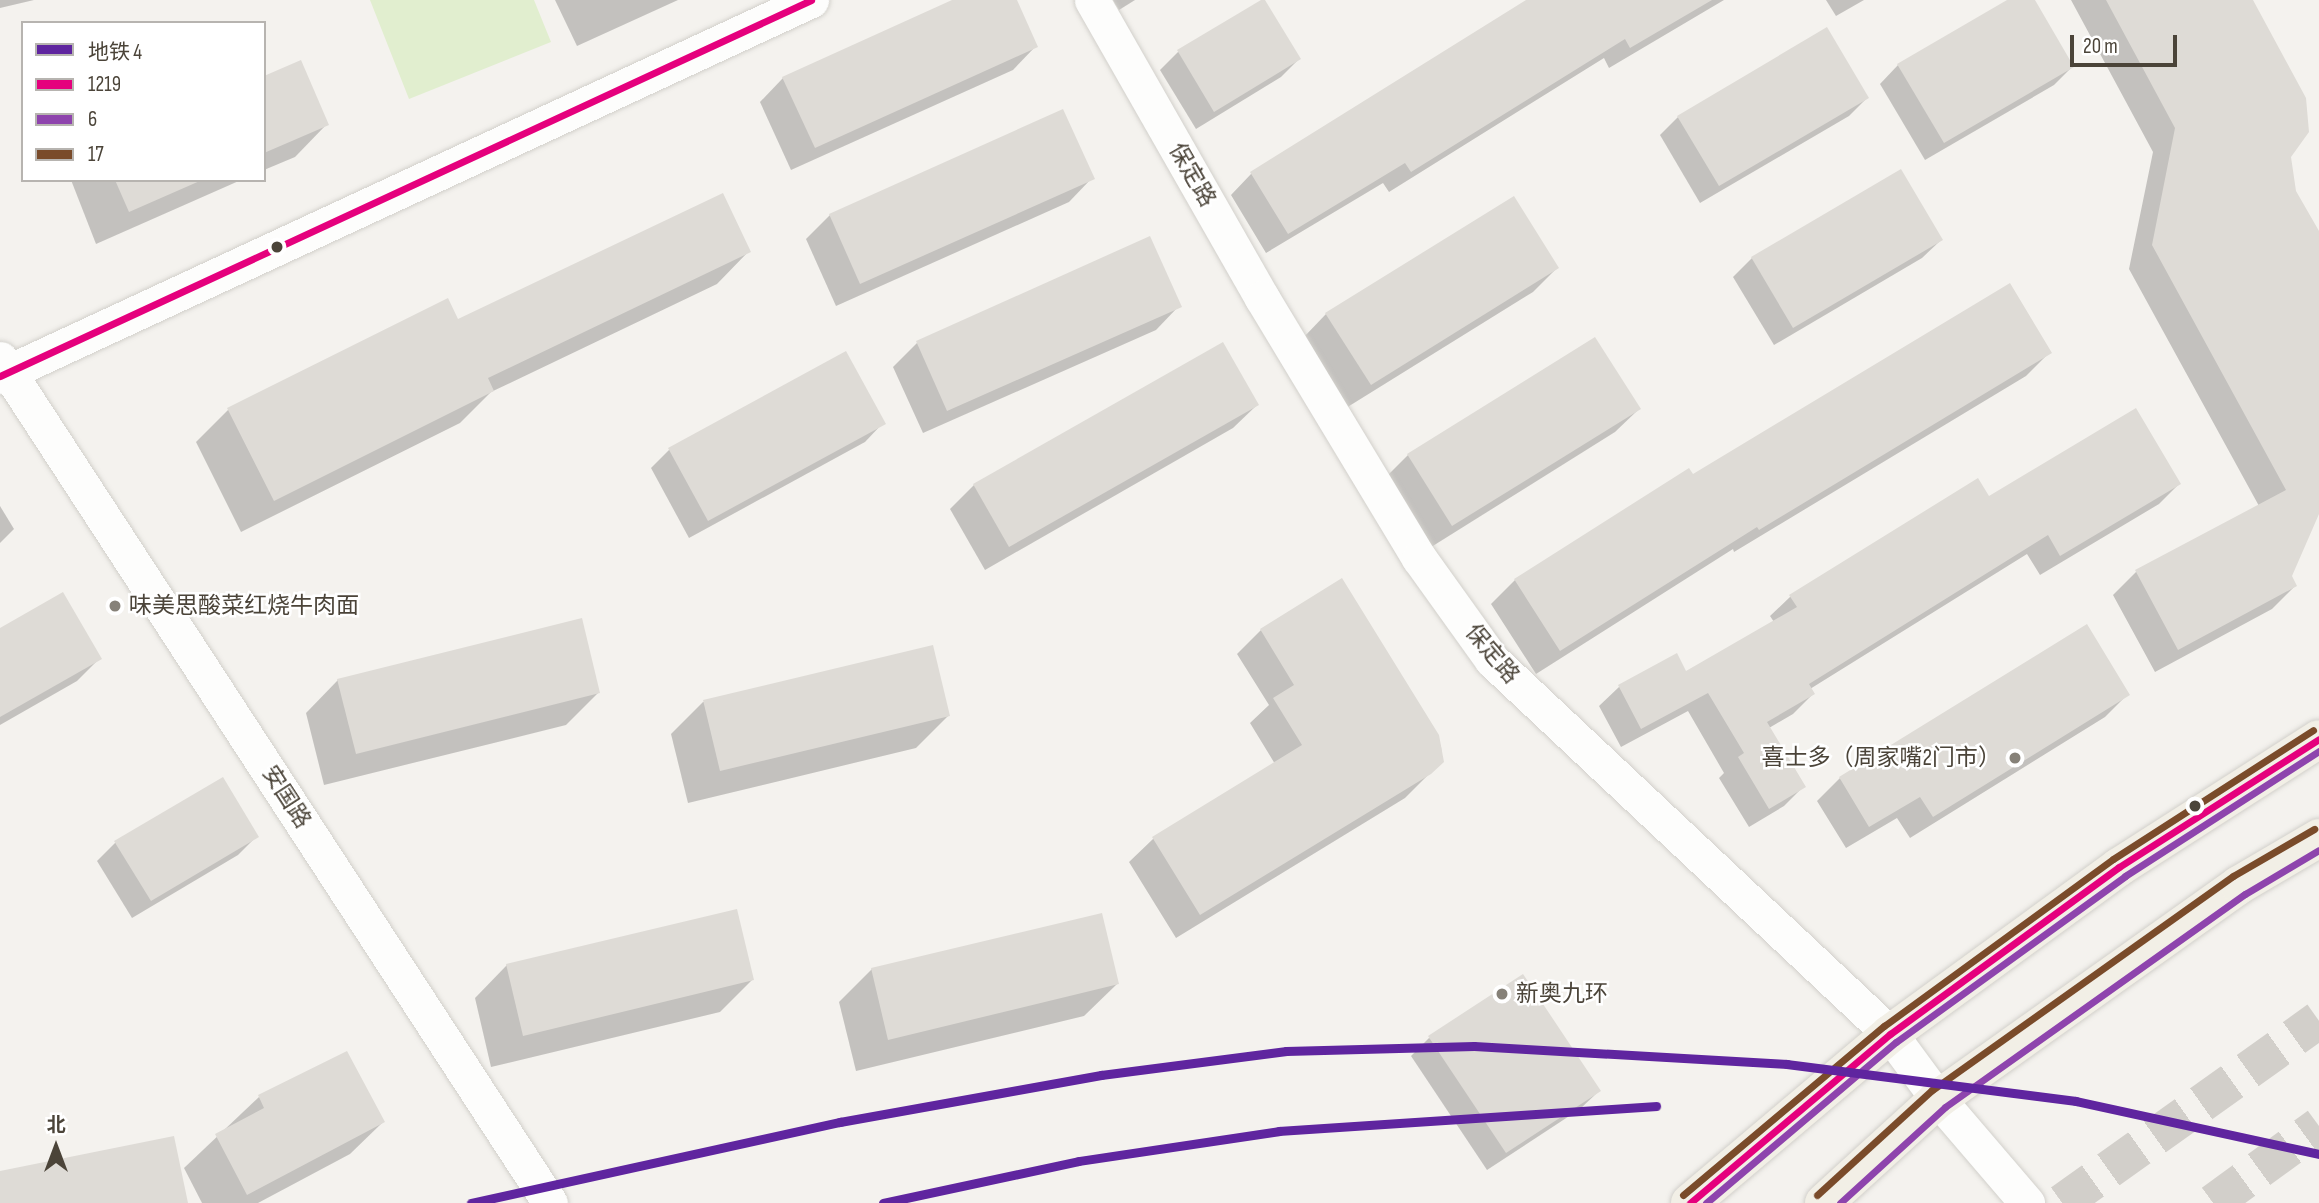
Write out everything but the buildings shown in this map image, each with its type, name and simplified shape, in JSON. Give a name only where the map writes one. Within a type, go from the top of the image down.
[{"type":"main road","points":[[1690,1203],[1890,1034],[2119,867],[2319,739]]},
{"type":"main road","points":[[1824,1203],[1938,1099],[2229,893],[2319,838]]},
{"type":"street","points":[[8,374],[811,0]]},
{"type":"street","name":"保定路","points":[[1092,0],[1262,298],[1383,499],[1419,558],[1492,660],[1890,1034],[1938,1099],[2026,1203]]},
{"type":"street","name":"安国路","points":[[8,374],[550,1203]]},
{"type":"green space","points":[[370,0],[534,0],[551,42],[409,99]]},
{"type":"tunnel","points":[[2062,1203],[2319,1020]]},
{"type":"tunnel","points":[[2213,1203],[2319,1126]]},
{"type":"metro line","name":"4","points":[[471,1203],[840,1122],[1101,1075],[1286,1051],[1474,1046],[1787,1064],[2076,1101],[2319,1154]]},
{"type":"metro line","name":"4","points":[[883,1203],[1079,1161],[1279,1131],[1656,1106]]},
{"type":"transit line","name":"1219","points":[[0,376],[811,0]]},
{"type":"transit line","name":"17","points":[[1683,1195],[1884,1026],[2113,859],[2313,730]]},
{"type":"transit line","name":"1219","points":[[1690,1203],[1890,1034],[2119,867],[2319,739]]},
{"type":"transit line","name":"6","points":[[1706,1203],[1896,1042],[2125,876],[2319,751]]},
{"type":"transit line","name":"17","points":[[1817,1195],[1932,1090],[2233,876],[2314,829]]},
{"type":"transit line","name":"6","points":[[1840,1203],[1945,1107],[2245,894],[2319,850]]},
{"type":"place","name":"味美思酸菜红烧牛肉面","points":[[115,606]]},
{"type":"place","name":"喜士多（周家嘴2门市）","points":[[2015,758]]},
{"type":"place","name":"新奥九环","points":[[1502,994]]}]
